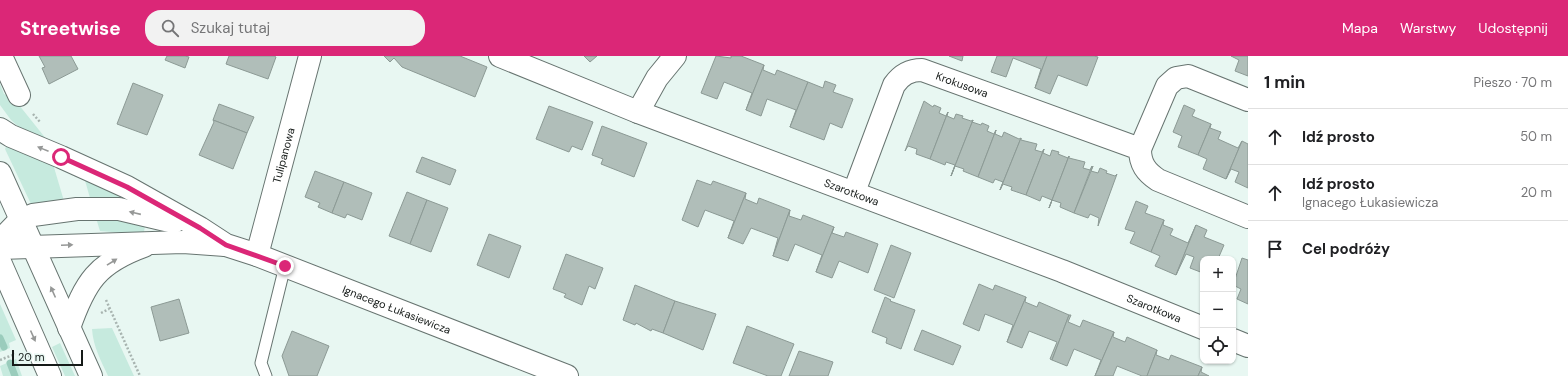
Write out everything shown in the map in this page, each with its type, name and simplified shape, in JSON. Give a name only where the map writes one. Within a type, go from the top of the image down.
[{"type":"street","points":[[1,56],[19,95]]},
{"type":"street","name":"Tulipanowa","points":[[257,255],[310,56]]},
{"type":"street","name":"Szarotkowa","points":[[500,56],[638,112],[1062,271],[1200,327]]},
{"type":"street","points":[[638,112],[657,78],[675,56]]},
{"type":"street","name":"Krokusowa","points":[[854,192],[894,85],[899,78],[914,70],[931,72],[1140,149]]},
{"type":"street","points":[[1248,100],[1188,76],[1176,78],[1167,86],[1140,149],[1140,157],[1143,166],[1158,180],[1248,217]]},
{"type":"street","points":[[0,129],[11,136],[127,187],[200,228],[226,245]]},
{"type":"street","points":[[0,173],[91,376]]},
{"type":"street","points":[[0,241],[20,220],[33,215],[104,208],[119,209],[200,228]]},
{"type":"street","points":[[0,248],[183,242],[226,245]]},
{"type":"street","points":[[69,328],[86,287],[97,273],[119,257],[152,243]]},
{"type":"street","name":"Ignacego Łukasiewicza","points":[[226,245],[257,255],[567,376]]},
{"type":"street","points":[[0,262],[50,376]]},
{"type":"street","points":[[1236,341],[1248,346]]},
{"type":"lane","points":[[266,376],[261,363],[285,266]]},
{"type":"green space","points":[[0,84],[4,94],[15,100],[47,140],[28,135],[11,120],[0,105]]},
{"type":"green space","points":[[10,146],[53,164],[64,201],[33,206],[31,204],[5,149],[6,147]]},
{"type":"green space","points":[[84,177],[118,195],[119,198],[90,198]]},
{"type":"green space","points":[[96,218],[117,218],[145,226],[144,232],[136,234],[100,231]]},
{"type":"green space","points":[[0,304],[16,340],[9,343],[10,348],[0,352]]},
{"type":"green space","points":[[112,328],[134,376],[108,376],[96,347],[92,329]]},
{"type":"green space","points":[[60,343],[75,376],[65,376],[52,347]]},
{"type":"green space","points":[[16,359],[22,376],[3,376],[0,366]]},
{"type":"building","points":[[39,56],[71,56],[78,69],[49,84],[42,68],[45,67]]},
{"type":"building","points":[[167,56],[189,57],[185,68],[165,60]]},
{"type":"building","points":[[229,56],[276,57],[268,79],[226,64]]},
{"type":"building","points":[[384,56],[460,56],[487,67],[475,97],[402,67],[394,58],[390,62]]},
{"type":"building","points":[[584,56],[597,56],[590,62]]},
{"type":"building","points":[[716,56],[731,58],[731,56],[741,56],[764,65],[746,110],[752,93],[724,82],[717,99],[701,93]]},
{"type":"building","points":[[949,56],[963,56],[962,61]]},
{"type":"building","points":[[997,56],[1047,56],[1035,88],[1041,69],[1013,58],[1006,77],[991,72]]},
{"type":"building","points":[[1047,56],[1098,57],[1087,86],[1058,75],[1050,94],[1035,88]]},
{"type":"building","points":[[1231,56],[1248,56],[1248,76],[1235,71],[1239,60]]},
{"type":"building","points":[[764,65],[763,70],[775,75],[777,70],[808,82],[790,127],[796,110],[767,99],[761,116],[746,110]]},
{"type":"building","points":[[825,81],[836,85],[833,92],[853,99],[842,128],[830,123],[824,140],[790,127],[808,82],[823,88]]},
{"type":"building","points":[[133,83],[163,95],[147,135],[117,124]]},
{"type":"building","points":[[924,101],[933,107],[934,105],[941,108],[939,113],[946,116],[948,112],[930,159],[916,154],[917,149],[908,146],[905,151]]},
{"type":"building","points":[[219,104],[254,117],[247,133],[213,120]]},
{"type":"building","points":[[1184,105],[1195,110],[1192,116],[1211,124],[1198,155],[1178,147],[1182,136],[1173,132]]},
{"type":"building","points":[[549,106],[593,122],[582,150],[572,146],[569,152],[536,139]]},
{"type":"building","points":[[948,112],[947,116],[954,119],[956,114],[963,116],[962,118],[971,121],[973,120],[951,176],[955,165],[946,162],[945,165],[930,159]]},
{"type":"building","points":[[213,120],[247,133],[233,169],[199,155],[214,122]]},
{"type":"building","points":[[972,122],[981,125],[982,123],[989,126],[987,131],[994,134],[996,130],[978,177],[955,166],[951,176]]},
{"type":"building","points":[[1211,124],[1210,128],[1221,132],[1218,139],[1238,148],[1242,141],[1226,179],[1203,169],[1207,159],[1198,155]]},
{"type":"building","points":[[602,126],[647,143],[634,177],[601,164],[603,159],[592,155]]},
{"type":"building","points":[[996,130],[995,134],[1002,137],[1004,132],[1019,139],[1021,138],[1000,190],[1003,182],[995,179],[993,183],[978,177]]},
{"type":"building","points":[[1021,138],[1021,140],[1037,144],[1035,150],[1042,152],[1044,149],[1026,195],[1011,190],[1012,187],[1003,184],[1000,190]]},
{"type":"building","points":[[1242,141],[1248,144],[1248,188],[1235,182],[1239,172],[1231,169],[1226,179]]},
{"type":"building","points":[[1044,149],[1043,153],[1050,156],[1052,150],[1059,152],[1058,154],[1068,158],[1069,156],[1049,208],[1052,200],[1042,196],[1040,201],[1026,195]]},
{"type":"building","points":[[1069,156],[1069,158],[1085,162],[1083,168],[1090,170],[1092,166],[1074,213],[1060,207],[1061,203],[1052,200]]},
{"type":"building","points":[[422,157],[456,170],[450,185],[416,172]]},
{"type":"building","points":[[1093,166],[1091,171],[1098,173],[1100,168],[1107,171],[1106,173],[1115,176],[1117,174],[1098,226],[1099,218],[1090,214],[1088,218],[1074,213]]},
{"type":"building","points":[[315,171],[344,182],[332,213],[318,207],[320,203],[305,197]]},
{"type":"building","points":[[697,180],[711,185],[713,181],[746,193],[728,238],[734,221],[705,210],[698,227],[682,220]]},
{"type":"building","points":[[344,182],[372,193],[362,220],[347,214],[345,218],[332,213]]},
{"type":"building","points":[[407,192],[427,200],[410,244],[389,236]]},
{"type":"building","points":[[746,193],[745,199],[757,204],[759,198],[790,210],[773,256],[778,238],[751,228],[743,244],[728,238]]},
{"type":"building","points":[[427,200],[448,208],[431,252],[410,244]]},
{"type":"building","points":[[1136,201],[1148,206],[1145,213],[1164,220],[1151,252],[1130,243],[1135,232],[1125,229]]},
{"type":"building","points":[[790,210],[789,216],[801,220],[803,215],[834,227],[816,272],[822,255],[795,244],[788,261],[773,256]]},
{"type":"building","points":[[1164,220],[1163,225],[1173,229],[1170,235],[1188,243],[1196,225],[1176,275],[1155,266],[1160,256],[1151,252]]},
{"type":"building","points":[[1196,225],[1207,230],[1204,237],[1224,245],[1219,256],[1200,256],[1200,272],[1190,268],[1194,257],[1186,254],[1176,275]]},
{"type":"building","points":[[834,227],[832,233],[844,237],[846,232],[878,244],[868,273],[839,261],[832,278],[816,272]]},
{"type":"building","points":[[489,234],[521,246],[509,278],[477,265]]},
{"type":"building","points":[[891,245],[911,253],[894,298],[874,290]]},
{"type":"building","points":[[566,254],[603,268],[595,289],[589,286],[582,305],[564,297],[566,294],[553,289]]},
{"type":"building","points":[[1242,258],[1248,260],[1248,304],[1237,299],[1241,289],[1236,286],[1236,276]]},
{"type":"building","points":[[979,284],[993,290],[995,285],[1026,297],[1007,342],[1013,325],[985,314],[979,331],[963,324]]},
{"type":"building","points":[[635,285],[675,301],[663,333],[652,329],[651,331],[636,323],[635,325],[623,320]]},
{"type":"building","points":[[885,297],[891,300],[890,301],[915,310],[901,349],[886,343],[887,338],[872,332]]},
{"type":"building","points":[[1026,297],[1025,302],[1037,307],[1039,302],[1069,315],[1052,360],[1050,359],[1057,342],[1029,331],[1022,348],[1007,342]]},
{"type":"building","points":[[179,299],[189,333],[160,341],[151,307]]},
{"type":"building","points":[[675,301],[716,314],[703,350],[663,333]]},
{"type":"building","points":[[1069,315],[1071,315],[1068,322],[1080,327],[1083,320],[1114,332],[1095,376],[1101,360],[1074,349],[1067,366],[1052,360]]},
{"type":"building","points":[[747,326],[794,344],[781,376],[768,376],[733,363]]},
{"type":"building","points":[[922,330],[961,346],[953,365],[914,350]]},
{"type":"building","points":[[292,331],[329,346],[317,376],[289,376],[282,356]]},
{"type":"building","points":[[1114,332],[1113,337],[1125,342],[1127,337],[1157,350],[1147,376],[1142,376],[1117,366],[1113,376],[1095,376]]},
{"type":"building","points":[[1157,350],[1156,355],[1169,360],[1171,355],[1202,367],[1198,376],[1147,376]]},
{"type":"building","points":[[799,351],[833,362],[828,376],[789,376]]},
{"type":"building","points":[[1202,367],[1201,372],[1209,376],[1198,376]]},
{"type":"waterway","points":[[0,338],[4,347]]},
{"type":"waterway","points":[[10,363],[15,376]]},
{"type":"route","points":[[61,157],[127,187],[200,228],[226,245],[285,266]]}]
